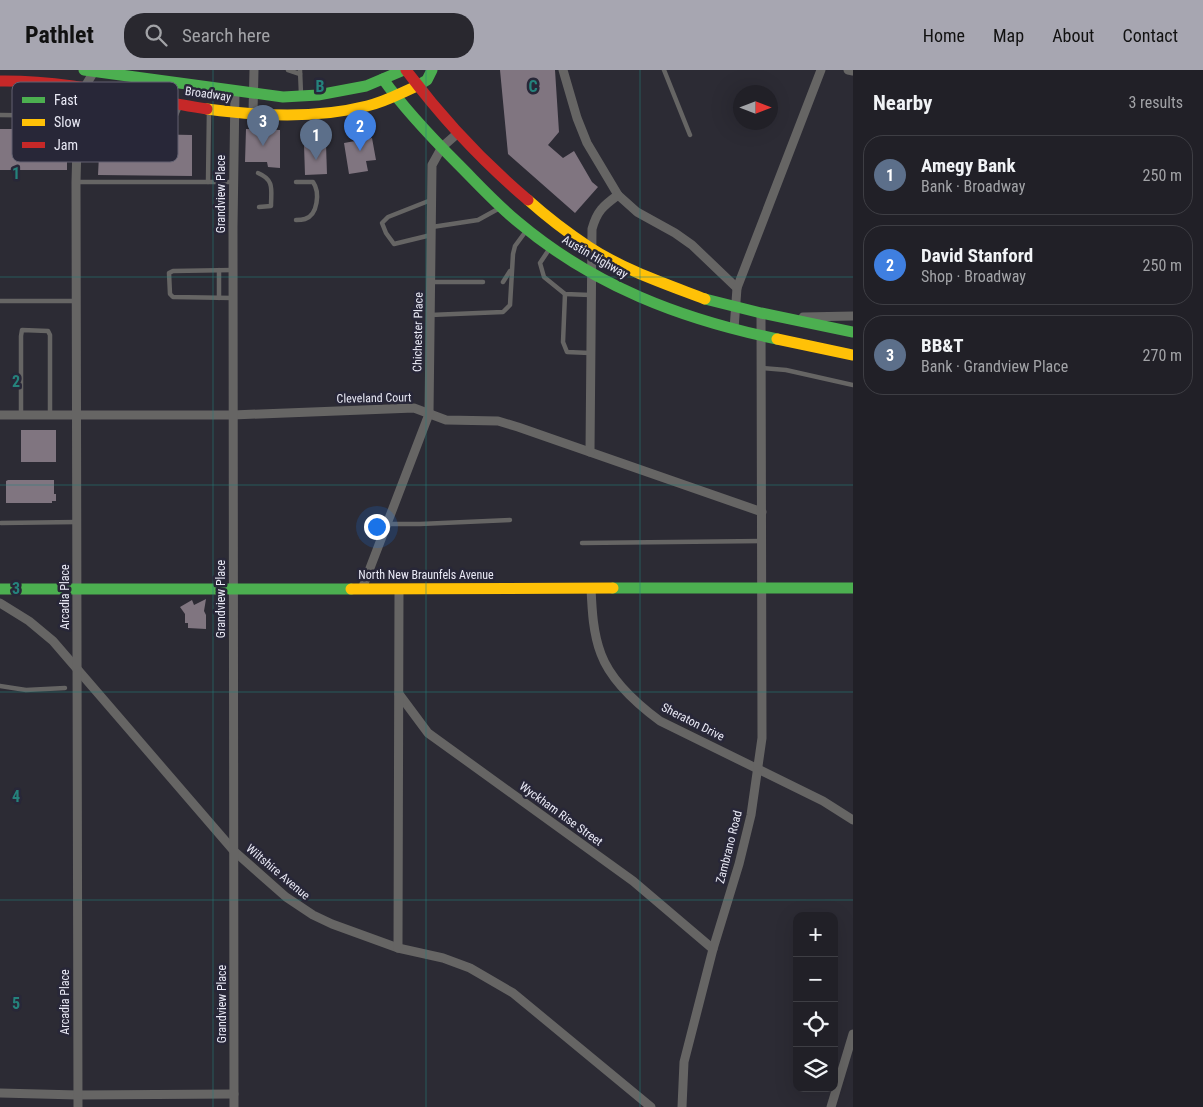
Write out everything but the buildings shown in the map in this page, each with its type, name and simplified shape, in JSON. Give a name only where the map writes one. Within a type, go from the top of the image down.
[{"type":"main road","name":"Broadway","points":[[91,70],[173,82]]},
{"type":"main road","name":"Broadway","points":[[178,83],[255,94],[283,97],[301,96],[318,95],[366,86],[405,70]]},
{"type":"main road","name":"Austin Highway","points":[[405,70],[458,133],[494,171],[520,194],[590,248],[620,264],[707,300],[853,332]]},
{"type":"main road","name":"Broadway","points":[[180,104],[234,112],[287,115],[329,113],[368,106],[394,96],[428,80],[432,70]]},
{"type":"main road","name":"Austin Highway","points":[[383,79],[394,96],[501,207],[551,247],[590,272],[662,307],[701,321],[853,354]]},
{"type":"main road","name":"Broadway","points":[[0,81],[33,82]]},
{"type":"main road","name":"North New Braunfels Avenue","points":[[0,589],[853,588]]},
{"type":"street","name":"Arcadia Place","points":[[86,82],[91,70]]},
{"type":"street","points":[[253,113],[255,94],[254,70]]},
{"type":"street","points":[[563,70],[576,118],[586,143],[618,195],[637,212],[675,233],[692,245],[737,288]]},
{"type":"street","points":[[734,329],[737,288],[821,70]]},
{"type":"street","points":[[848,70],[853,71]]},
{"type":"street","name":"Grandview Place","points":[[234,1107],[233,270],[235,91]]},
{"type":"street","name":"Chichester Place","points":[[362,589],[429,414],[432,165],[442,147],[458,133]]},
{"type":"street","name":"Arcadia Place","points":[[76,162],[78,1107]]},
{"type":"street","points":[[590,452],[590,248],[592,229],[596,216],[605,204],[618,195]]},
{"type":"street","name":"Zambrano Road","points":[[682,1107],[684,1062],[713,949],[739,864],[751,815],[762,738],[761,313]]},
{"type":"street","points":[[783,317],[853,316]]},
{"type":"street","name":"Cleveland Court","points":[[0,415],[233,415],[414,408],[446,420],[498,421],[762,512]]},
{"type":"street","points":[[398,948],[399,588]]},
{"type":"street","name":"Sheraton Drive","points":[[591,588],[594,625],[601,654],[609,671],[643,708],[660,720],[823,801],[853,820]]},
{"type":"street","name":"Wiltshire Avenue","points":[[0,603],[29,621],[53,641],[234,852],[286,897],[313,915],[357,935],[398,948],[431,955],[470,968],[513,993],[651,1107]]},
{"type":"street","name":"Wyckham Rise Street","points":[[399,694],[428,732],[633,881],[713,949]]},
{"type":"street","points":[[831,1107],[853,1034]]},
{"type":"street","points":[[0,1093],[78,1095],[234,1094]]},
{"type":"lane","points":[[288,70],[300,72],[301,96]]},
{"type":"lane","points":[[664,70],[690,135]]},
{"type":"lane","points":[[178,108],[180,104]]},
{"type":"lane","points":[[208,182],[209,108]]},
{"type":"lane","points":[[258,173],[267,177],[271,182],[271,206],[259,207]]},
{"type":"lane","points":[[76,182],[234,182]]},
{"type":"lane","points":[[296,182],[313,182],[316,186],[317,202],[313,213],[306,219],[296,220]]},
{"type":"lane","points":[[432,199],[388,217],[382,224],[394,244],[431,231],[478,220],[501,207]]},
{"type":"lane","points":[[430,315],[503,312],[510,305],[511,270],[515,246],[527,229]]},
{"type":"lane","points":[[551,247],[540,263],[544,277],[565,294],[590,295]]},
{"type":"lane","points":[[219,270],[219,298]]},
{"type":"lane","points":[[233,270],[172,271],[169,274],[170,294],[173,297],[233,298]]},
{"type":"lane","points":[[503,282],[511,270]]},
{"type":"lane","points":[[431,282],[483,282]]},
{"type":"lane","points":[[565,294],[563,342],[567,352],[590,353]]},
{"type":"lane","points":[[0,302],[77,301]]},
{"type":"lane","points":[[20,415],[20,336],[22,330],[48,331],[50,335],[50,415]]},
{"type":"lane","points":[[761,368],[786,370],[853,385]]},
{"type":"lane","points":[[387,524],[510,520]]},
{"type":"lane","points":[[1,523],[77,522]]},
{"type":"lane","points":[[582,544],[762,541]]},
{"type":"lane","points":[[0,686],[26,690],[65,688]]},
{"type":"traffic: fast","points":[[84,70],[172,82]]},
{"type":"traffic: fast","points":[[178,83],[283,97],[318,95],[366,86],[404,70]]},
{"type":"traffic: fast","points":[[417,86],[427,80],[432,70]]},
{"type":"traffic: fast","points":[[383,79],[400,102],[438,144],[495,201],[547,245],[608,282],[640,297],[707,321],[777,339]]},
{"type":"traffic: fast","points":[[705,299],[853,332]]},
{"type":"traffic: fast","points":[[613,588],[853,588]]},
{"type":"traffic: fast","points":[[0,589],[351,589]]},
{"type":"traffic: slow","points":[[207,109],[267,115],[328,113],[374,104],[417,86]]},
{"type":"traffic: slow","points":[[528,200],[565,230],[616,263],[705,299]]},
{"type":"traffic: slow","points":[[777,339],[853,355]]},
{"type":"traffic: slow","points":[[351,589],[613,588]]},
{"type":"traffic: jam","points":[[406,70],[464,139],[528,200]]},
{"type":"traffic: jam","points":[[0,81],[26,82]]},
{"type":"traffic: jam","points":[[178,104],[207,109]]},
{"type":"place","name":"BB&T","points":[[263,146]]},
{"type":"place","name":"David Stanford","points":[[360,151]]},
{"type":"place","name":"Amegy Bank","points":[[316,160]]}]
